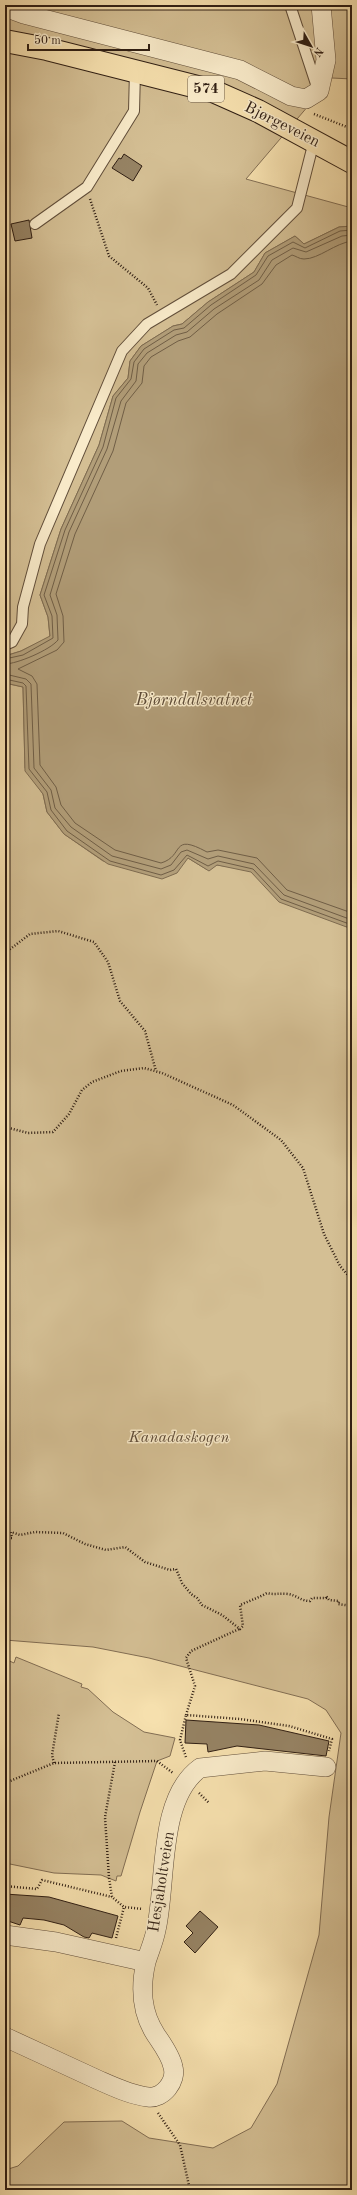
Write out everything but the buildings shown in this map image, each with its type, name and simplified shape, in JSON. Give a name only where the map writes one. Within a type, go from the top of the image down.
[{"type":"main road","name":"Bjørgeveien","points":[[5,32],[47,49]]},
{"type":"main road","name":"Bjørgeveien","points":[[5,41],[47,49],[213,91],[258,111],[352,162]]},
{"type":"street","points":[[319,91],[326,60],[321,5]]},
{"type":"street","name":"Bjørgeveien","points":[[5,7],[24,14],[240,70],[291,96],[306,99],[319,91]]},
{"type":"street","name":"Hesjaholtveien","points":[[148,2097],[158,2095],[168,2088],[173,2079],[174,2067],[146,2015],[142,2000],[142,1982],[146,1962],[156,1930],[166,1842],[175,1808],[186,1783],[196,1770],[207,1767],[265,1761],[326,1767]]},
{"type":"street","points":[[5,1935],[56,1942],[146,1962]]},
{"type":"street","points":[[5,2037],[120,2089],[148,2097]]},
{"type":"lane","points":[[290,5],[319,91]]},
{"type":"lane","points":[[35,224],[87,187],[134,111],[135,71]]},
{"type":"lane","points":[[5,646],[12,642],[22,624],[23,607],[40,544],[122,351],[147,324],[231,274],[297,208],[314,142]]},
{"type":"path","points":[[323,116],[352,129]]},
{"type":"path","points":[[87,187],[109,256],[148,288],[162,315]]},
{"type":"path","points":[[5,953],[30,934],[58,931],[94,942],[108,962],[120,1001],[145,1030],[156,1071]]},
{"type":"path","points":[[5,1127],[28,1133],[54,1132],[69,1114],[82,1090],[92,1082],[121,1071],[144,1068],[156,1071],[233,1105],[281,1140],[303,1168],[324,1234],[340,1266],[352,1280]]},
{"type":"path","points":[[5,1538],[12,1538],[11,1532],[20,1535],[35,1532],[63,1533],[85,1544],[106,1550],[125,1547],[145,1562],[170,1570],[176,1569],[182,1583],[202,1605],[222,1614],[240,1629]]},
{"type":"path","points":[[186,1783],[188,1764],[180,1740],[195,1686],[186,1658],[191,1651],[240,1629],[243,1626],[240,1606],[247,1604],[255,1598],[261,1598],[267,1593],[280,1592],[290,1594],[304,1601],[310,1601],[312,1598],[326,1598],[326,1596],[329,1600],[339,1600],[338,1604],[352,1606]]},
{"type":"path","points":[[54,1763],[52,1755],[59,1713]]},
{"type":"path","points":[[186,1715],[240,1719],[289,1726],[332,1739],[326,1767]]},
{"type":"path","points":[[5,1783],[54,1763],[157,1761],[186,1783]]},
{"type":"path","points":[[112,1897],[109,1878],[105,1817],[115,1762]]},
{"type":"path","points":[[202,1796],[209,1803]]},
{"type":"path","points":[[5,1886],[37,1889],[42,1880],[112,1897],[124,1907],[158,1911]]},
{"type":"path","points":[[110,1955],[124,1907]]},
{"type":"path","points":[[148,2097],[180,2145],[190,2190]]},
{"type":"green space","points":[[5,5],[352,5],[352,79],[332,78],[246,179],[352,208],[352,226],[339,227],[304,244],[295,236],[265,253],[254,272],[208,302],[182,324],[173,326],[141,346],[130,361],[128,378],[113,396],[99,445],[61,529],[40,595],[48,617],[50,637],[21,651],[5,656]]},
{"type":"green space","name":"Kanadaskogen","points":[[5,683],[23,687],[25,768],[43,794],[47,812],[64,834],[103,861],[188,858],[206,869],[217,865],[260,871],[352,929],[352,2190],[5,2190],[5,2170],[18,2166],[64,2122],[122,2121],[149,2138],[213,2148],[251,2128],[277,2084],[319,1935],[329,1817],[341,1733],[326,1710],[308,1699],[149,1658],[93,1647],[5,1640]]},
{"type":"green space","points":[[16,1657],[82,1684],[81,1687],[88,1689],[113,1712],[144,1732],[175,1738],[170,1756],[157,1761],[121,1876],[117,1876],[116,1881],[101,1875],[54,1873],[5,1863],[5,1659],[14,1663]]},
{"type":"water","name":"Bjørndalsvatnet","points":[[352,226],[352,929],[279,902],[251,872],[217,865],[209,871],[188,858],[177,873],[162,879],[108,864],[64,834],[47,812],[43,794],[25,771],[23,687],[5,683],[5,656],[21,651],[50,636],[48,617],[40,595],[61,529],[99,445],[113,396],[128,378],[130,361],[141,346],[173,326],[182,324],[208,302],[254,272],[265,253],[295,236],[304,244],[339,227]]}]
